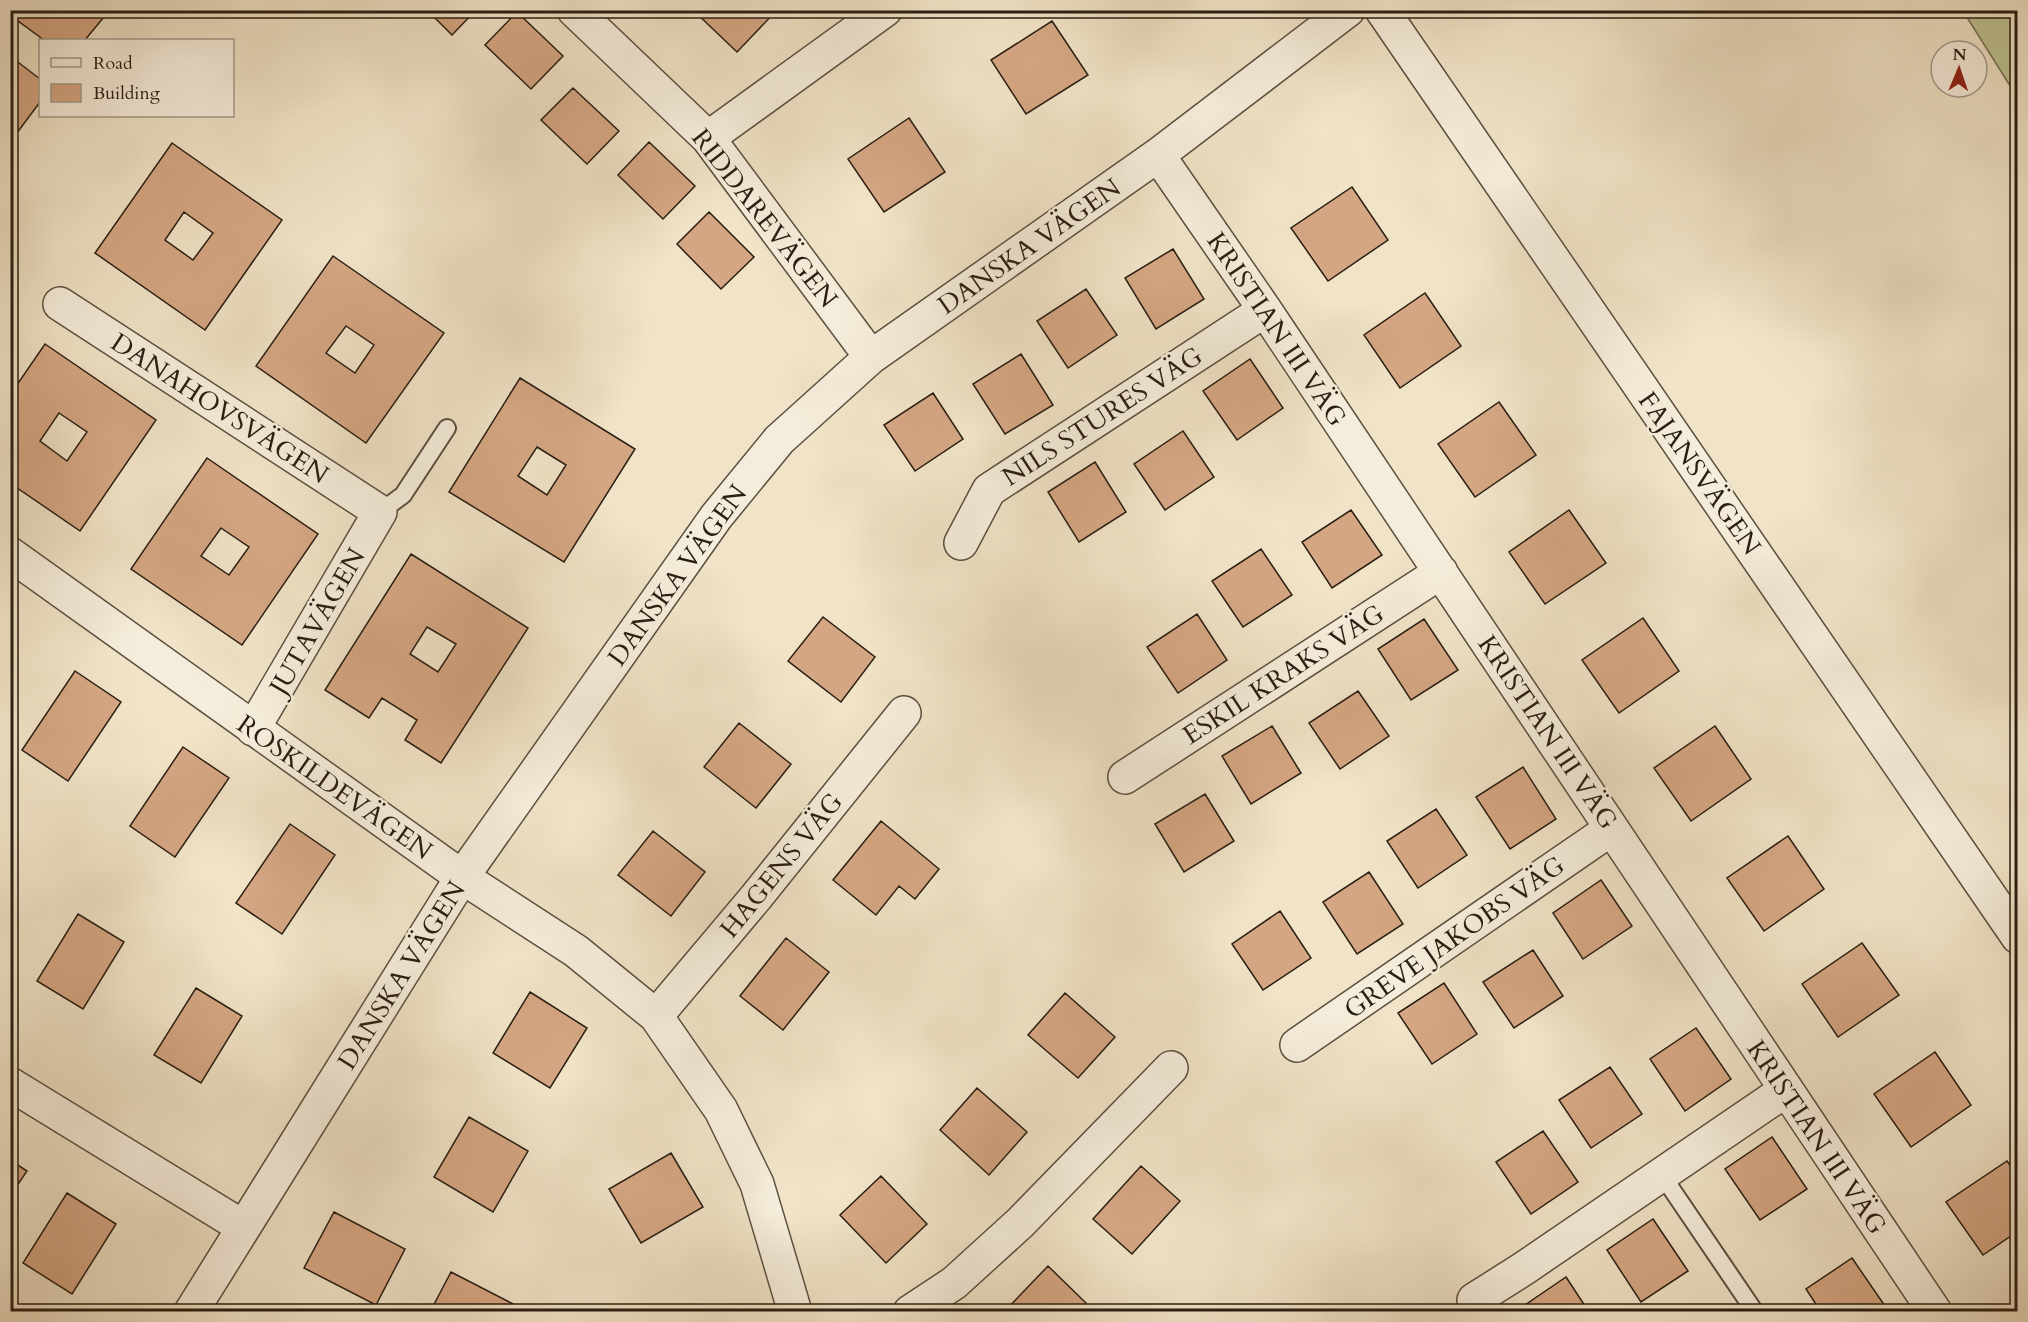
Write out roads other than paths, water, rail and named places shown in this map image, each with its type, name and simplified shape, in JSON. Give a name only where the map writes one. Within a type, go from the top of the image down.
[{"type":"street","name":"RIDDAREVÄGEN","points":[[574,10],[708,138],[871,357]]},
{"type":"street","points":[[708,138],[885,10]]},
{"type":"street","name":"DANSKA VÄGEN","points":[[191,1311],[462,877],[716,517],[780,440],[871,357],[1158,155],[1348,10]]},
{"type":"street","name":"FAJANSVÄGEN","points":[[1382,10],[2018,937]]},
{"type":"street","name":"KRISTIAN III VÄG","points":[[1158,155],[1265,310],[1935,1311]]},
{"type":"street","name":"DANAHOVSVÄGEN","points":[[60,304],[380,512]]},
{"type":"street","name":"NILS STURES VÄG","points":[[961,543],[989,490],[1265,310]]},
{"type":"street","name":"JUTAVÄGEN","points":[[253,729],[380,512]]},
{"type":"street","name":"ROSKILDEVÄGEN","points":[[10,554],[462,877],[576,951],[656,1016],[721,1110],[757,1184],[795,1311]]},
{"type":"street","name":"ESKIL KRAKS VÄG","points":[[1125,777],[1441,572]]},
{"type":"street","name":"HAGENS VÄG","points":[[656,1016],[757,896],[904,713]]},
{"type":"street","name":"GREVE JAKOBS VÄG","points":[[1297,1045],[1611,829]]},
{"type":"street","points":[[910,1311],[954,1283],[1020,1224],[1171,1068]]},
{"type":"street","points":[[10,1084],[243,1227]]},
{"type":"street","points":[[1474,1300],[1786,1090]]},
{"type":"lane","points":[[380,512],[403,495],[447,428]]},
{"type":"lane","points":[[1662,1175],[1755,1311]]}]
